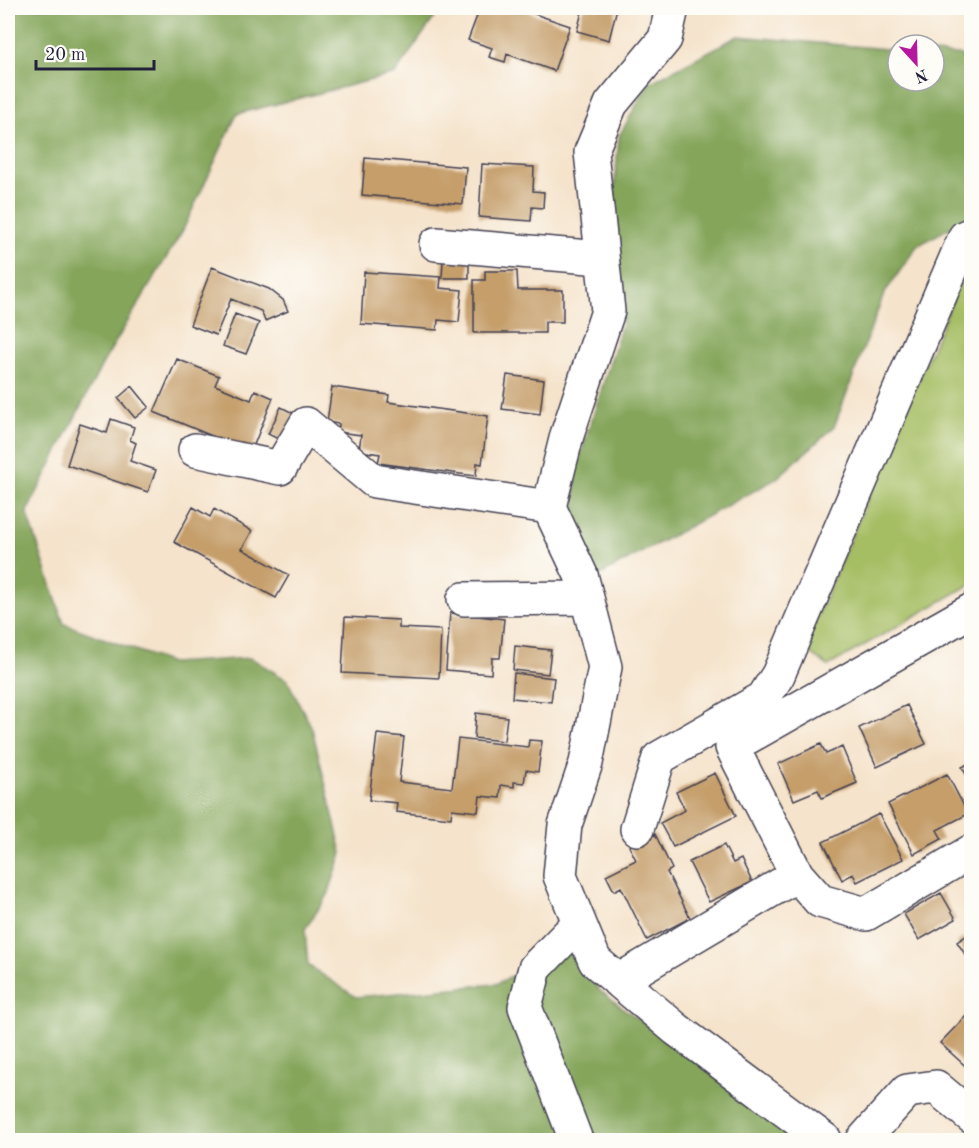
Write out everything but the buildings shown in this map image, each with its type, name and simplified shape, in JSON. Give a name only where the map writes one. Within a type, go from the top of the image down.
[{"type":"street","points":[[672,8],[665,39],[611,104],[591,152],[608,311],[567,435],[549,507],[581,575],[605,667],[586,763],[566,825],[560,876],[595,961],[676,1029],[825,1140]]},
{"type":"street","points":[[732,747],[778,675],[965,237],[972,234]]},
{"type":"street","points":[[436,244],[601,258]]},
{"type":"street","points":[[195,450],[280,468],[306,424],[374,481],[549,507]]},
{"type":"street","points":[[464,599],[587,598]]},
{"type":"street","points":[[732,747],[972,610]]},
{"type":"street","points":[[637,828],[659,758],[762,699]]},
{"type":"street","points":[[732,747],[797,875],[820,901],[866,914],[972,851]]},
{"type":"street","points":[[618,981],[797,875]]},
{"type":"street","points":[[576,1140],[525,1007],[535,968],[579,923]]},
{"type":"street","points":[[863,1140],[907,1091],[936,1087],[972,1117]]},
{"type":"green space","points":[[8,8],[441,8],[395,74],[237,114],[183,230],[104,361],[27,512],[64,624],[171,663],[251,658],[287,680],[312,728],[342,853],[328,895],[305,929],[308,965],[356,997],[496,984],[559,952],[575,949],[599,990],[801,1140],[8,1140]]},
{"type":"green space","points":[[738,36],[886,49],[886,93],[946,93],[946,54],[971,56],[971,216],[917,246],[884,294],[834,427],[776,479],[595,578],[574,508],[577,466],[622,325],[622,282],[613,205],[619,136],[649,83]]},
{"type":"green space","points":[[971,257],[971,584],[828,666],[804,648]]}]
